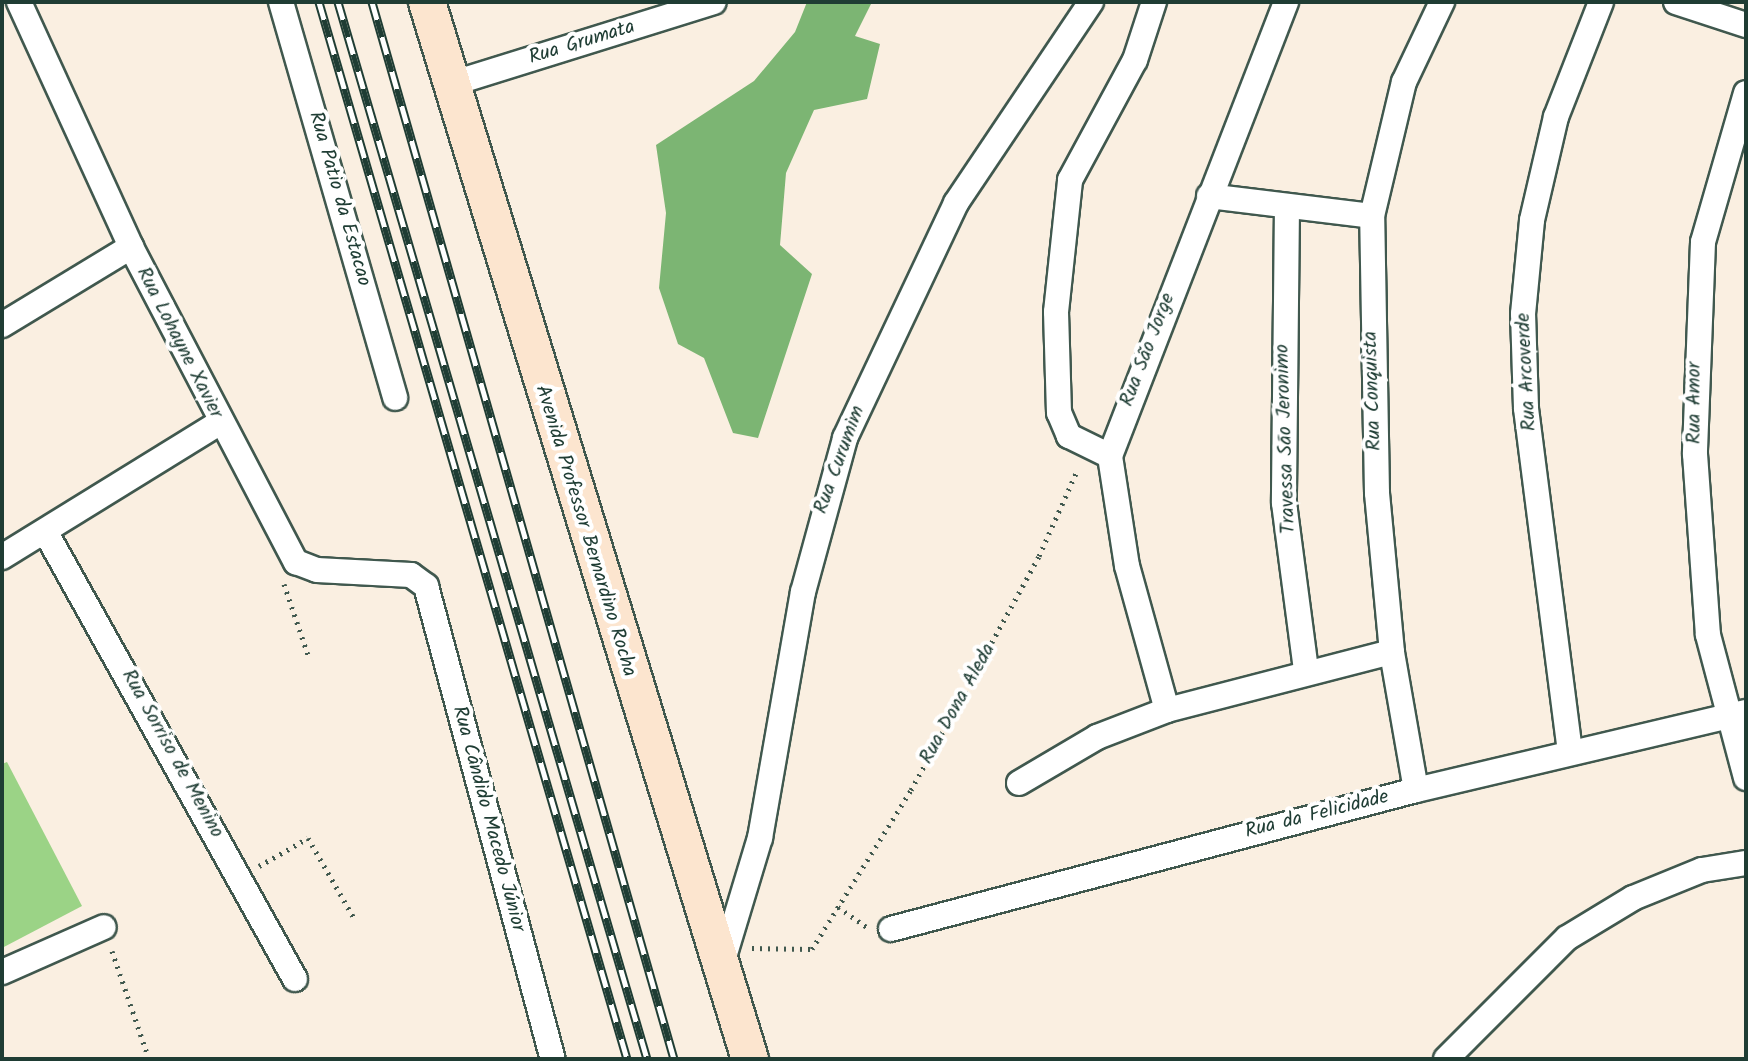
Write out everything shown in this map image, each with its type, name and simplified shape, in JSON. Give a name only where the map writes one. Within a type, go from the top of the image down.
[{"type":"main road","name":"Avenida Professor Bernardino Rocha","points":[[427,2],[724,959],[750,1059]]},
{"type":"street","name":"Rua Lohayne Xavier","points":[[19,2],[131,247],[219,423],[296,562]]},
{"type":"street","name":"Rua Patio da Estacao","points":[[281,2],[395,398]]},
{"type":"street","name":"Rua Grumata","points":[[451,84],[714,2]]},
{"type":"street","name":"Rua Curumim","points":[[724,959],[760,838],[823,501],[845,438],[956,203],[1091,2]]},
{"type":"street","points":[[1098,453],[1069,436],[1056,388],[1070,180],[1135,60],[1154,2]]},
{"type":"street","name":"Rua São Jorge","points":[[1167,710],[1098,453],[1209,196],[1286,2]]},
{"type":"street","name":"Rua Conquista","points":[[1416,790],[1392,652],[1377,493],[1372,216],[1404,82],[1442,2]]},
{"type":"street","name":"Rua Arcoverde","points":[[1570,752],[1526,408],[1523,314],[1532,220],[1556,117],[1601,2]]},
{"type":"street","points":[[1676,2],[1746,25]]},
{"type":"street","name":"Rua Amor","points":[[1746,93],[1703,242],[1695,333],[1698,544],[1746,778]]},
{"type":"street","points":[[1209,196],[1372,216]]},
{"type":"street","name":"Travessa Sāo Jeronimo","points":[[1287,206],[1284,503],[1306,671]]},
{"type":"street","points":[[2,325],[131,247]]},
{"type":"street","points":[[2,557],[219,423]]},
{"type":"street","name":"Rua Sorriso de Menino","points":[[45,531],[295,979]]},
{"type":"street","name":"Rua Cândido Macedo Júnior","points":[[296,562],[421,580],[553,1059]]},
{"type":"street","points":[[1019,783],[1097,737],[1167,710],[1306,671],[1392,652]]},
{"type":"street","name":"Rua da Felicidade","points":[[891,929],[1416,790],[1735,715]]},
{"type":"street","points":[[1446,1059],[1567,938],[1633,898],[1702,870],[1746,863]]},
{"type":"street","points":[[2,972],[104,927]]},
{"type":"path","name":"Rua Dona Aleda","points":[[724,959],[812,949],[989,648],[1098,453]]},
{"type":"path","points":[[296,562],[281,589],[308,655]]},
{"type":"path","points":[[240,876],[308,838],[354,918]]},
{"type":"path","points":[[104,927],[149,1059]]},
{"type":"green space","points":[[807,2],[872,2],[855,36],[880,44],[867,99],[814,110],[786,173],[780,245],[812,274],[758,438],[733,433],[704,358],[678,344],[659,288],[666,213],[656,145],[754,81],[795,32]]},
{"type":"green space","points":[[7,762],[82,906],[2,948],[2,764]]},
{"type":"railway","points":[[319,2],[627,1059]]},
{"type":"railway","points":[[338,2],[647,1059]]},
{"type":"railway","points":[[372,2],[674,1059]]}]
